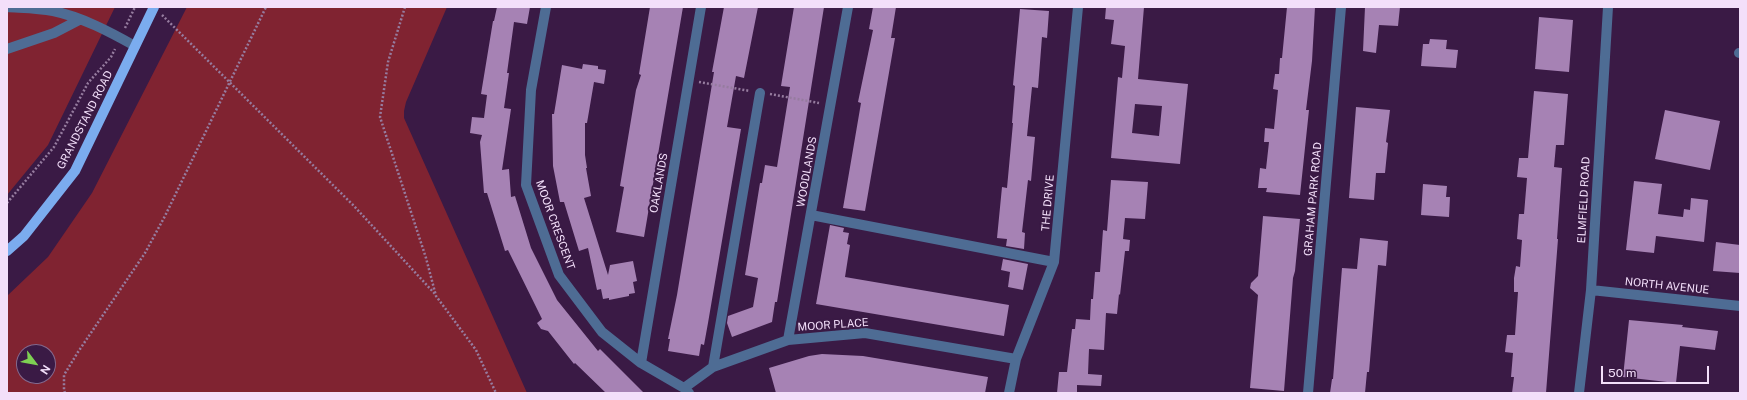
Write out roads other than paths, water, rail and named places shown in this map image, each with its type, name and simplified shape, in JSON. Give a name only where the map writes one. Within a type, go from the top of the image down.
[{"type":"main road","name":"GRANDSTAND ROAD","points":[[7,251],[24,236],[75,171],[154,7]]},
{"type":"street","points":[[7,7],[53,11],[79,20],[135,46]]},
{"type":"street","name":"MOOR CRESCENT","points":[[546,7],[531,90],[526,185],[559,274],[602,332],[641,363],[686,390]]},
{"type":"street","name":"OAKLANDS","points":[[641,363],[701,7]]},
{"type":"street","name":"WOODLANDS","points":[[788,340],[848,7]]},
{"type":"street","name":"THE DRIVE","points":[[1009,393],[1016,359],[1054,262],[1078,7]]},
{"type":"street","name":"GRAHAM PARK ROAD","points":[[1308,393],[1341,7]]},
{"type":"street","name":"ELMFIELD ROAD","points":[[1579,393],[1590,290],[1608,7]]},
{"type":"street","points":[[7,49],[54,33],[79,20]]},
{"type":"street","points":[[713,367],[760,93]]},
{"type":"street","points":[[811,215],[1054,262]]},
{"type":"street","name":"NORTH AVENUE","points":[[1590,290],[1740,306]]},
{"type":"street","name":"MOOR PLACE","points":[[686,390],[713,367],[788,340],[865,333],[1016,359]]}]
